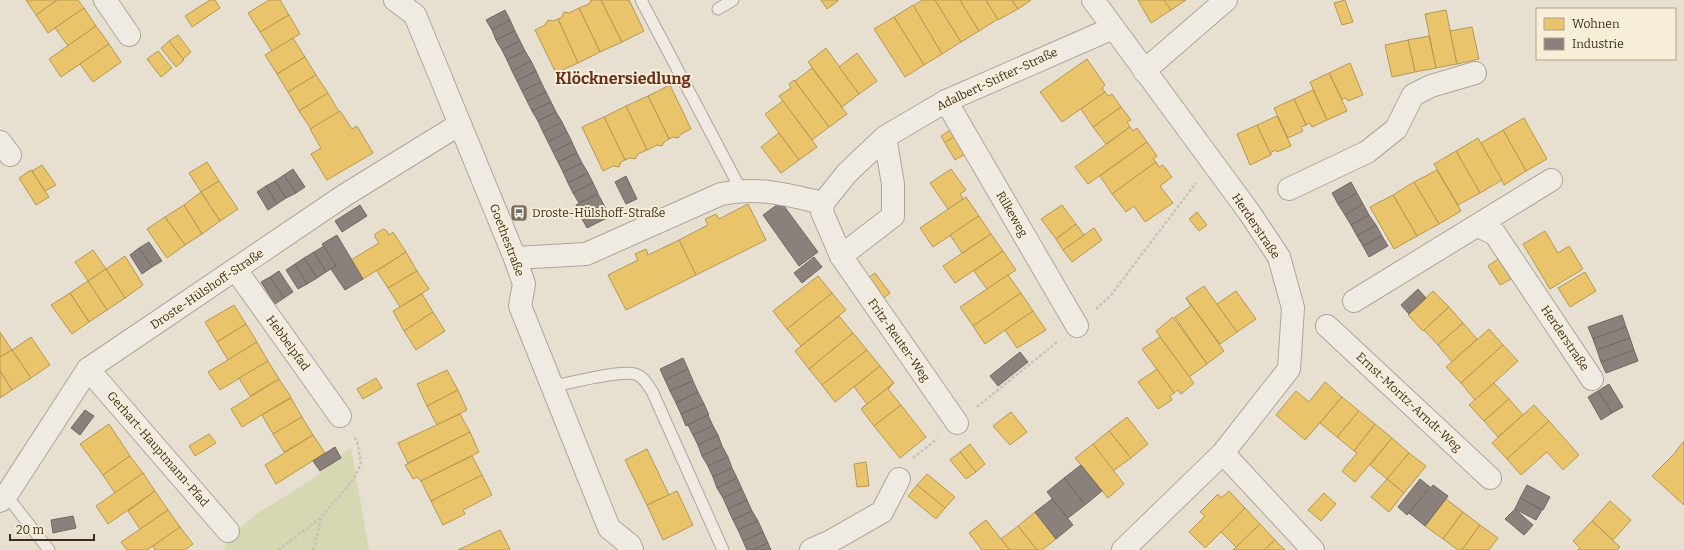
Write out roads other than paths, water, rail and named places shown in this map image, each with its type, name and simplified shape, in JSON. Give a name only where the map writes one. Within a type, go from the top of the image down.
[{"type":"street","points":[[105,0],[129,35]]},
{"type":"street","name":"Goethestraße","points":[[395,0],[415,15],[515,258],[524,284],[520,306],[609,528],[630,545],[632,550]]},
{"type":"street","name":"Herderstraße","points":[[1093,0],[1249,212],[1279,257],[1293,308],[1289,369],[1223,453],[1123,550]]},
{"type":"street","points":[[1144,71],[1226,0]]},
{"type":"street","name":"Adalbert-Stifter-Straße","points":[[824,203],[848,173],[885,137],[946,101],[1113,28]]},
{"type":"street","points":[[1289,188],[1367,152],[1396,129],[1413,96],[1431,86],[1475,73]]},
{"type":"street","name":"Rilkeweg","points":[[946,101],[1077,326]]},
{"type":"street","name":"Droste-Hülshoff-Straße","points":[[3,498],[88,369],[375,176],[460,124]]},
{"type":"street","points":[[515,258],[586,254],[721,194],[741,190],[774,192],[824,203],[822,212],[841,256],[892,216],[893,184],[885,137]]},
{"type":"street","points":[[1354,301],[1551,180]]},
{"type":"street","name":"Herderstraße","points":[[1478,226],[1495,234],[1592,378]]},
{"type":"street","name":"Fritz-Reuter-Weg","points":[[841,256],[957,423]]},
{"type":"street","name":"Hebbelpfad","points":[[236,270],[340,416]]},
{"type":"street","name":"Ernst-Moritz-Arndt-Weg","points":[[1327,326],[1490,478]]},
{"type":"street","name":"Gerhart-Hauptmann-Pfad","points":[[88,369],[228,531]]},
{"type":"street","points":[[1223,453],[1313,550]]},
{"type":"street","points":[[811,550],[831,542],[882,512],[899,479]]},
{"type":"lane","points":[[641,0],[741,190]]},
{"type":"lane","points":[[718,9],[733,0]]},
{"type":"lane","points":[[553,386],[622,373],[635,374],[644,379],[652,391],[723,550]]},
{"type":"lane","points":[[3,498],[49,550]]},
{"type":"place","name":"Droste-Hülshoff-Straße","points":[[519,213]]},
{"type":"district","name":"Klöcknersiedlung","points":[[623,78]]}]
